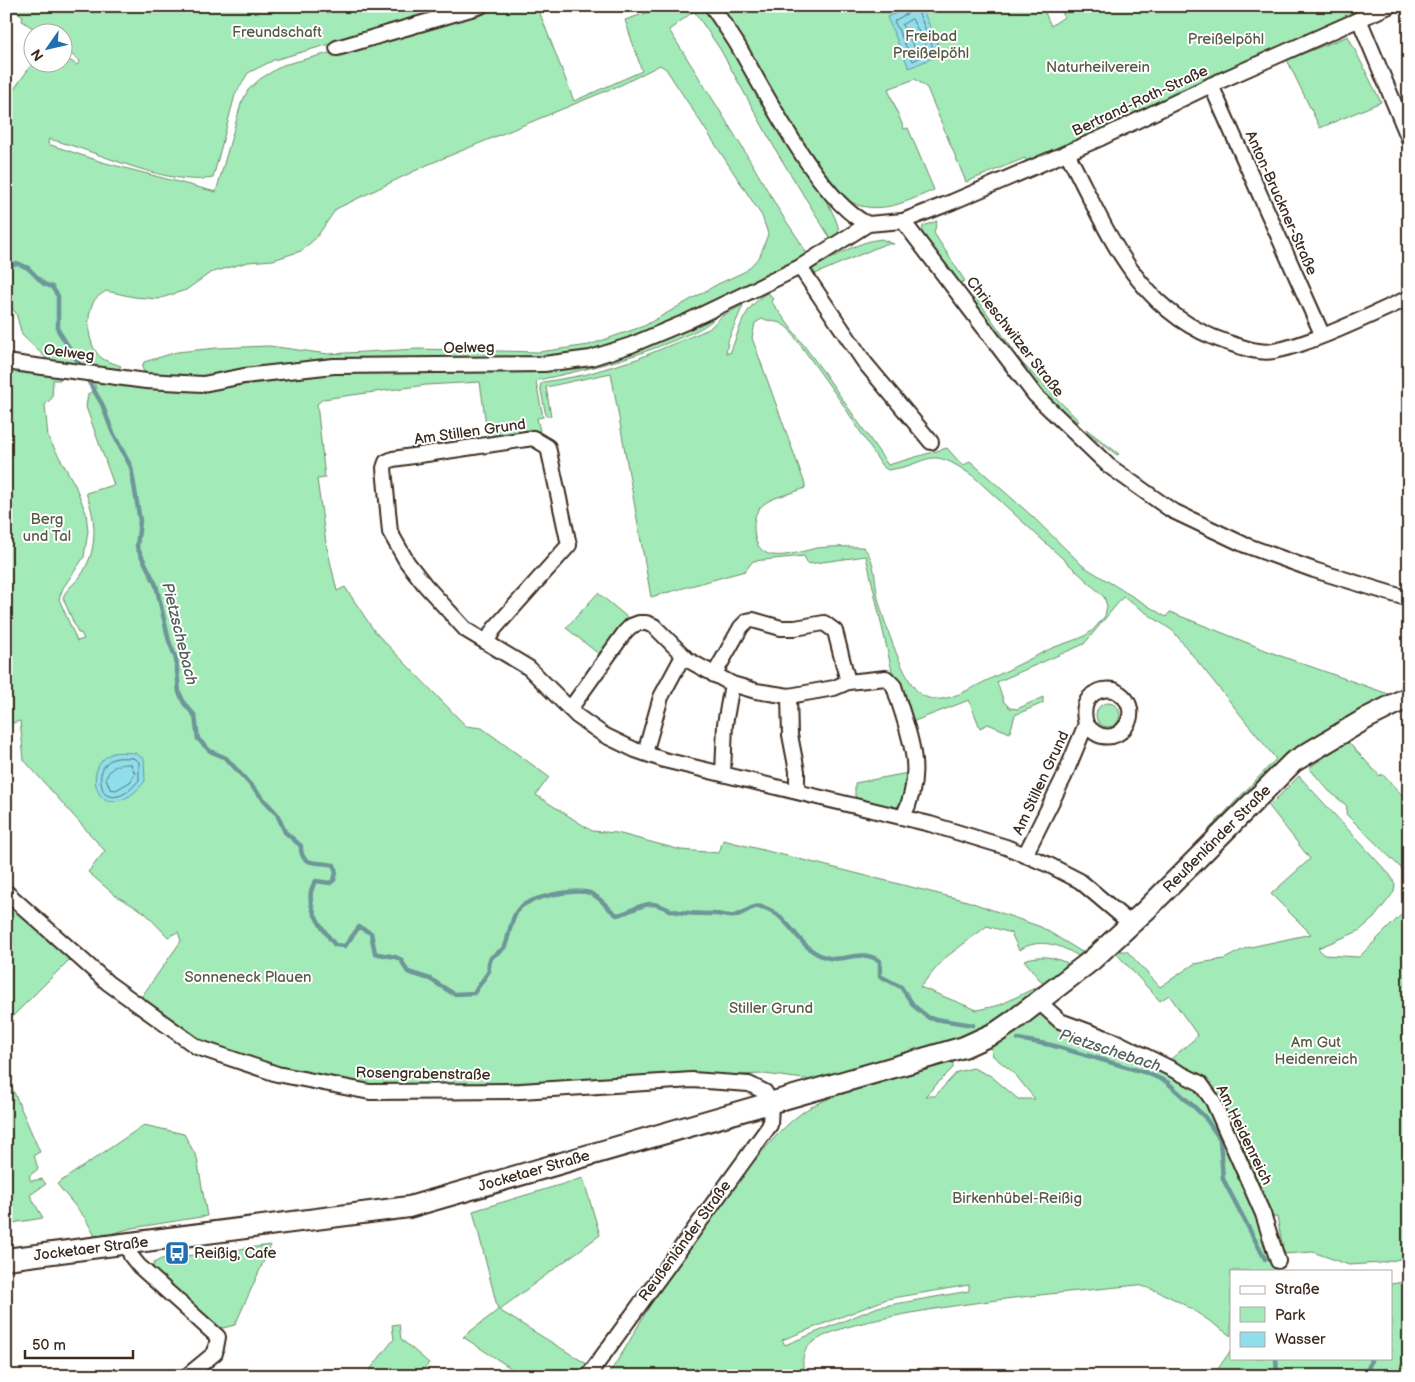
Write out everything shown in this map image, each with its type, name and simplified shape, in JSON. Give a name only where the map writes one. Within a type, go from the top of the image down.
[{"type":"street","points":[[337,48],[481,6]]},
{"type":"street","points":[[712,6],[735,41],[795,144],[840,204],[856,219],[868,224]]},
{"type":"street","name":"Bertrand-Roth-Straße","points":[[904,221],[1067,153],[1389,6]]},
{"type":"street","points":[[1359,19],[1409,138]]},
{"type":"street","name":"Anton-Bruckner-Straße","points":[[1211,86],[1322,334]]},
{"type":"street","points":[[1067,153],[1120,256],[1161,304],[1205,335],[1252,351],[1272,351],[1322,334],[1409,298]]},
{"type":"street","name":"Oelweg","points":[[6,362],[146,381],[203,384],[244,376],[334,366],[544,364],[591,358],[631,345],[686,322],[800,267],[868,224],[904,221]]},
{"type":"street","name":"Chrieschwitzer Straße","points":[[904,221],[1035,395],[1109,466],[1171,510],[1245,545],[1314,570],[1409,599]]},
{"type":"street","points":[[800,267],[865,363],[931,442]]},
{"type":"street","name":"Am Stillen Grund","points":[[487,642],[494,629],[569,545],[548,447],[533,438],[393,458],[386,462],[384,468],[390,532],[397,546],[425,585],[466,630],[529,668],[570,709],[604,735],[664,760],[968,834],[1025,855],[1085,885],[1131,924]]},
{"type":"street","points":[[714,675],[741,627],[747,621],[753,620],[781,628],[795,628],[824,623],[835,631],[848,682]]},
{"type":"street","points":[[570,709],[631,626],[639,623],[654,626],[683,656],[714,675],[732,684],[756,691],[789,696],[834,688],[848,682],[886,678],[894,686],[914,753],[915,782],[912,799],[903,818]]},
{"type":"street","points":[[645,753],[661,697],[683,656]]},
{"type":"street","points":[[723,774],[726,717],[732,684]]},
{"type":"street","points":[[789,696],[790,735],[797,772],[797,791]]},
{"type":"street","name":"Reußenländer Straße","points":[[1038,1001],[1092,960],[1131,924],[1293,762],[1367,718],[1409,697]]},
{"type":"street","name":"Am Stillen Grund","points":[[1025,855],[1064,777],[1086,724]]},
{"type":"street","name":"Rosengrabenstraße","points":[[6,892],[108,983],[197,1047],[277,1074],[370,1092],[521,1092],[692,1080],[749,1084],[765,1092],[771,1103]]},
{"type":"street","name":"Jocketaer Straße","points":[[6,1259],[128,1245],[409,1207],[964,1047],[997,1032],[1038,1001]]},
{"type":"street","name":"Am Heidenreich","points":[[1038,1001],[1060,1021],[1117,1042],[1200,1083],[1213,1101],[1263,1214],[1278,1261]]},
{"type":"street","name":"Reußenländer Straße","points":[[588,1376],[770,1125],[771,1103]]},
{"type":"street","points":[[128,1245],[131,1256],[139,1266],[218,1337],[215,1352],[187,1376]]},
{"type":"green space","name":"Freundschaft","points":[[8,6],[463,6],[274,60],[248,73],[235,95],[213,178],[194,179],[153,173],[49,139],[48,144],[102,162],[216,192],[241,104],[248,90],[260,79],[283,65],[429,27],[499,6],[537,6],[574,101],[642,71],[625,20],[667,6],[707,6],[770,118],[825,199],[838,225],[839,235],[833,239],[829,236],[778,154],[720,49],[694,11],[669,30],[777,207],[803,246],[806,252],[805,257],[687,318],[583,356],[201,378],[147,376],[142,368],[144,362],[177,352],[217,348],[269,346],[328,354],[418,349],[539,352],[589,345],[644,326],[718,284],[746,271],[760,256],[768,234],[762,216],[666,69],[660,65],[623,84],[427,165],[336,209],[316,238],[301,251],[273,260],[248,262],[210,273],[186,290],[158,299],[134,297],[106,291],[96,298],[91,307],[89,332],[98,354],[103,359],[121,366],[116,373],[85,365],[48,360],[22,335],[16,313],[6,302],[6,100],[26,72],[72,72],[72,62],[77,65],[80,61],[72,55],[72,22],[24,22],[23,16]]},
{"type":"green space","points":[[722,6],[1042,6],[1051,26],[1064,17],[1060,6],[1368,6],[1028,164],[1025,158],[966,182],[927,88],[915,79],[888,89],[904,129],[908,128],[934,190],[899,204],[871,207],[861,206],[843,196],[823,176],[783,118]]},
{"type":"green space","points":[[1348,36],[1381,102],[1320,128],[1287,60]]},
{"type":"green space","points":[[937,221],[934,233],[965,281],[957,284],[922,234],[923,226]]},
{"type":"green space","points":[[881,239],[894,244],[885,244],[813,275],[809,271],[862,243]]},
{"type":"green space","points":[[768,292],[773,299],[771,301],[825,374],[888,465],[947,448],[963,466],[970,461],[1033,517],[1083,566],[1166,617],[1170,612],[1278,655],[1394,696],[1209,829],[1276,759],[1173,631],[1123,597],[1084,644],[997,682],[1004,702],[1010,708],[1017,709],[1043,697],[1043,703],[1015,715],[1010,733],[988,724],[980,728],[969,700],[912,722],[899,681],[892,671],[866,556],[808,564],[804,556],[753,561],[745,571],[651,597],[611,373],[546,387],[551,416],[546,416],[540,385],[544,382],[584,375],[637,359],[709,329],[722,316],[743,305],[728,341],[726,353],[730,353],[743,319],[759,298]],"holes":[[[762,319],[781,323],[789,329],[844,406],[882,466],[888,470],[930,458],[946,460],[958,466],[973,476],[1104,597],[1107,606],[1105,616],[1093,630],[1083,637],[1052,648],[962,693],[947,698],[932,699],[922,695],[915,689],[902,667],[877,595],[873,565],[868,552],[863,547],[823,547],[787,555],[768,554],[761,550],[756,542],[754,529],[758,510],[770,500],[805,488],[752,338],[755,323]]]},
{"type":"green space","points":[[975,296],[1014,351],[1010,351],[973,300]]},
{"type":"green space","points":[[718,315],[698,330],[658,347],[607,363],[538,380],[536,382],[543,417],[537,418],[540,431],[488,439],[480,382],[426,385],[323,399],[317,404],[325,478],[317,479],[326,543],[337,591],[345,587],[375,632],[466,726],[482,728],[549,777],[536,795],[592,831],[617,833],[681,850],[719,853],[723,840],[967,901],[1041,927],[1082,952],[1098,939],[1080,957],[1058,946],[1043,943],[1027,946],[1019,950],[1011,933],[987,926],[945,958],[920,987],[977,1010],[1000,1005],[1043,984],[1024,960],[1047,957],[1058,960],[1070,964],[1033,996],[1041,1013],[1058,1024],[1165,1064],[1198,1036],[1169,995],[1160,1001],[1114,951],[1127,951],[1160,987],[1194,964],[1224,959],[1246,948],[1311,934],[1271,894],[1310,859],[1269,806],[1299,776],[1390,875],[1395,884],[1394,892],[1374,918],[1359,931],[1318,948],[1324,955],[1359,957],[1409,907],[1409,1257],[1381,1263],[1349,1265],[1313,1252],[1284,1254],[1277,1217],[1268,1217],[1273,1258],[1279,1270],[1230,1270],[1230,1335],[1175,1300],[1138,1285],[959,1305],[855,1325],[823,1336],[806,1349],[803,1367],[806,1376],[607,1376],[669,1272],[695,1234],[767,1146],[805,1110],[828,1099],[828,1096],[953,1062],[953,1068],[925,1096],[935,1096],[957,1072],[973,1068],[991,1076],[1018,1099],[1035,1099],[1013,1072],[993,1056],[988,1039],[977,1029],[966,1036],[924,1050],[812,1080],[764,1074],[462,1085],[363,1086],[280,1071],[198,1039],[140,999],[181,941],[178,932],[168,937],[144,912],[116,896],[88,872],[105,851],[24,760],[20,721],[6,725],[6,368],[60,375],[60,380],[53,380],[52,398],[45,405],[48,437],[75,485],[86,513],[88,531],[84,557],[63,588],[59,599],[77,641],[84,639],[81,633],[78,633],[63,598],[86,567],[93,546],[94,525],[86,493],[114,485],[86,407],[88,394],[96,388],[92,379],[195,391],[341,373],[563,369],[603,360],[661,340]],"holes":[[[969,1285],[969,1291],[878,1307],[785,1345],[782,1340],[887,1299]]]},
{"type":"green space","points":[[1018,357],[1079,421],[1077,422],[1060,408],[1045,393],[1017,362]]},
{"type":"green space","points":[[1086,429],[1119,454],[1117,455],[1087,432]]},
{"type":"green space","points":[[598,593],[627,617],[627,621],[609,641],[600,655],[566,628]]},
{"type":"green space","points":[[1108,703],[1116,707],[1120,715],[1116,723],[1108,727],[1100,723],[1096,715],[1100,707]]},
{"type":"green space","points":[[1347,741],[1380,776],[1382,774],[1409,802],[1409,876],[1346,814],[1347,806],[1329,791],[1309,768]]},
{"type":"green space","points":[[908,773],[906,791],[897,807],[861,801],[855,796],[855,783]]},
{"type":"green space","points":[[6,898],[70,959],[6,1023]]},
{"type":"green space","points":[[6,1074],[40,1152],[34,1155],[38,1169],[29,1176],[31,1181],[42,1179],[46,1184],[30,1195],[43,1218],[6,1224]]},
{"type":"green space","points":[[144,1125],[184,1134],[197,1158],[207,1216],[132,1228],[96,1238],[85,1218],[57,1184]]},
{"type":"green space","points":[[583,1178],[600,1235],[499,1310],[590,1366],[583,1376],[523,1376],[463,1337],[498,1310],[473,1211]]},
{"type":"green space","points":[[271,1245],[235,1325],[223,1328],[216,1326],[156,1276],[153,1268],[154,1263],[161,1259]]},
{"type":"green space","points":[[1409,1281],[1409,1376],[1213,1376],[1230,1351],[1230,1360],[1392,1360],[1392,1284]]},
{"type":"green space","points":[[399,1324],[401,1339],[429,1363],[418,1376],[365,1376],[394,1339],[392,1325]]},
{"type":"water","points":[[912,6],[921,6],[942,54],[909,68],[887,17]]},
{"type":"water","points":[[113,753],[135,753],[144,759],[145,781],[128,797],[118,801],[106,801],[97,790],[95,776],[100,763]]},
{"type":"waterway","name":"Pietzschebach","points":[[6,267],[17,263],[28,268],[44,284],[52,287],[58,296],[58,330],[83,370]]},
{"type":"waterway","name":"Pietzschebach","points":[[86,377],[102,404],[112,431],[131,467],[140,521],[137,547],[156,585],[169,641],[176,659],[179,692],[184,703],[195,716],[198,739],[210,751],[226,758],[277,814],[285,832],[301,846],[302,853],[307,861],[334,865],[336,873],[334,880],[330,883],[316,881],[311,897],[315,915],[335,945],[345,946],[359,927],[371,933],[375,953],[400,959],[408,972],[430,979],[454,994],[474,993],[489,971],[490,960],[504,948],[517,911],[522,906],[540,898],[563,893],[590,893],[617,915],[643,905],[652,904],[681,913],[731,916],[760,907],[772,911],[779,916],[808,947],[822,956],[837,959],[865,956],[880,961],[880,976],[901,987],[914,1006],[929,1018],[973,1025]]},
{"type":"waterway","name":"Pietzschebach","points":[[1018,1039],[1051,1045],[1147,1073],[1167,1082],[1204,1116],[1220,1139],[1223,1179],[1265,1259]]},
{"type":"waterway","name":"Pietzschebach","points":[[1276,1360],[1277,1376]]},
{"type":"waterway","name":"Pietzschebach","points":[[1366,1376],[1371,1360]]},
{"type":"place","name":"Reißig, Cafe","points":[[177,1253]]},
{"type":"park label","name":"Preißelpöhl","points":[[1226,39]]},
{"type":"park label","name":"Freibad Preißelpöhl","points":[[931,44]]},
{"type":"park label","name":"Naturheilverein","points":[[1098,67]]},
{"type":"park label","name":"Berg und Tal","points":[[47,528]]},
{"type":"park label","name":"Sonneneck Plauen","points":[[248,977]]},
{"type":"park label","name":"Stiller Grund","points":[[771,1008]]},
{"type":"park label","name":"Am Gut Heidenreich","points":[[1316,1050]]},
{"type":"park label","name":"Birkenhübel-Reißig","points":[[1017,1198]]}]
